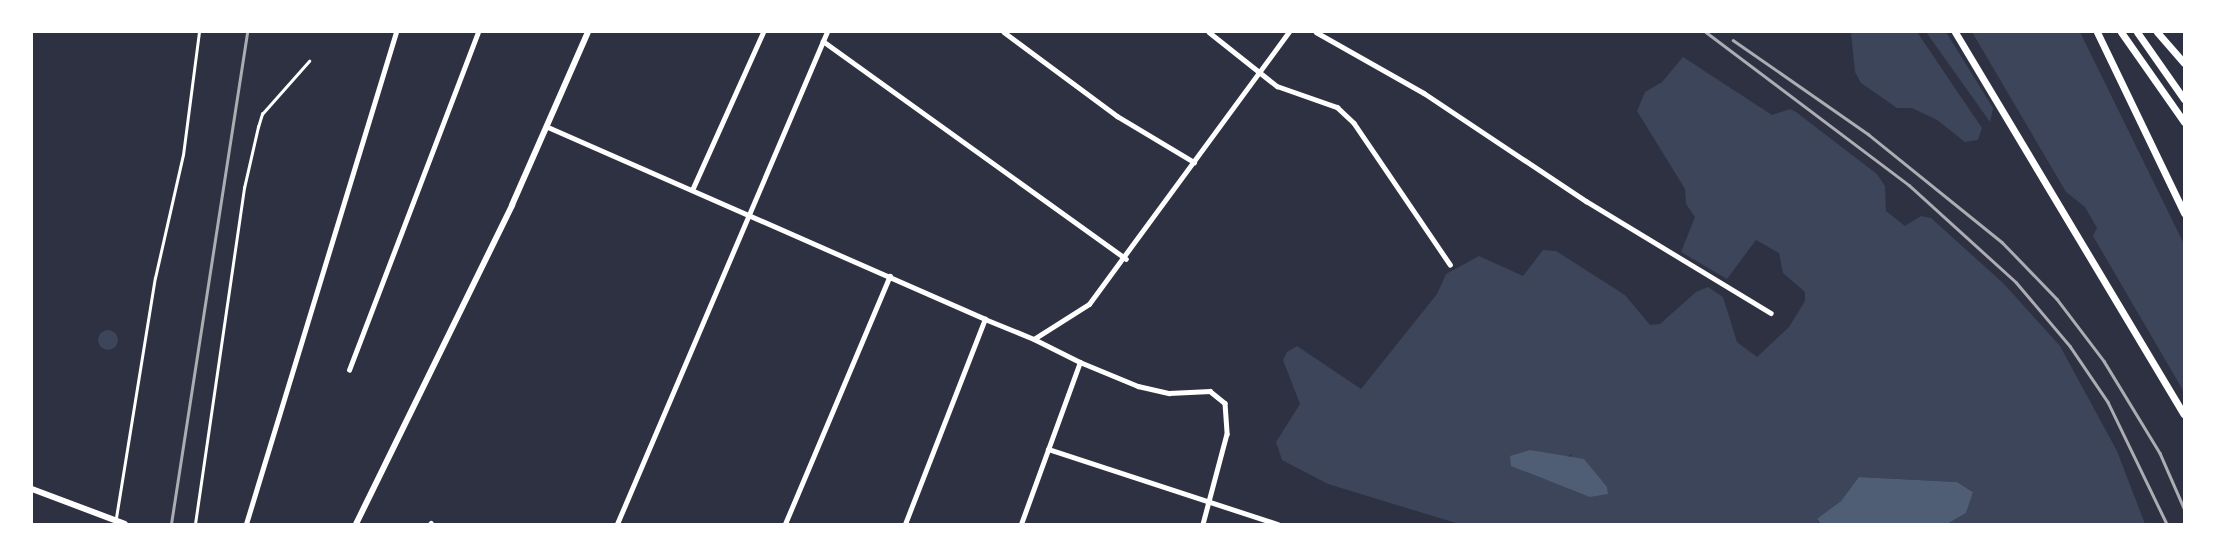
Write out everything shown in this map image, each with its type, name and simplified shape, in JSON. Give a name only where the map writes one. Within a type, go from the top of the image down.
[{"type":"main road","points":[[356,524],[548,127],[588,32]]},
{"type":"main road","points":[[1955,32],[2185,414]]},
{"type":"main road","points":[[2097,32],[2185,213]]},
{"type":"main road","points":[[2121,32],[2185,122]]},
{"type":"main road","points":[[2137,32],[2185,99]]},
{"type":"main road","points":[[2157,32],[2184,59]]},
{"type":"main road","points":[[32,489],[115,523],[125,524]]},
{"type":"street","points":[[246,524],[396,32]]},
{"type":"street","points":[[349,370],[478,32]]},
{"type":"street","points":[[693,188],[763,32]]},
{"type":"street","points":[[617,524],[746,213],[827,32]]},
{"type":"street","points":[[1004,32],[1117,116],[1194,162]]},
{"type":"street","points":[[1209,32],[1259,73],[1291,93],[1337,107],[1354,123],[1450,264]]},
{"type":"street","points":[[1034,339],[1089,304],[1126,259],[1289,32]]},
{"type":"street","points":[[1316,32],[1424,93],[1586,201],[1771,313]]},
{"type":"street","points":[[823,41],[1126,259]]},
{"type":"street","points":[[548,127],[693,188],[1138,386],[1169,393],[1210,391],[1225,403],[1227,434],[1203,524]]},
{"type":"street","points":[[785,524],[890,276]]},
{"type":"street","points":[[905,524],[985,319]]},
{"type":"street","points":[[1021,524],[1080,362]]},
{"type":"street","points":[[1048,449],[1278,524]]},
{"type":"lane","points":[[115,523],[155,278],[183,155],[199,32]]},
{"type":"lane","points":[[195,524],[256,138],[262,114],[309,61]]},
{"type":"shaded area","points":[[1851,32],[1917,32],[1982,128],[1978,140],[1965,142],[1937,120],[1912,108],[1897,108],[1861,83],[1855,72]]},
{"type":"shaded area","points":[[1926,32],[1946,32],[1993,108],[1990,122]]},
{"type":"shaded area","points":[[1972,32],[2080,32],[2184,244],[2184,392],[2093,236],[2097,228],[2085,207],[2066,192]]},
{"type":"shaded area","points":[[1683,57],[1772,115],[1790,109],[1796,112],[1877,174],[1885,186],[1886,211],[1905,226],[1921,216],[1931,218],[2003,283],[2060,346],[2117,451],[2145,524],[1947,524],[1966,513],[1972,491],[1957,482],[1860,477],[1841,501],[1817,520],[1821,524],[1459,524],[1328,484],[1282,460],[1276,442],[1300,404],[1283,360],[1287,352],[1297,346],[1361,389],[1437,294],[1446,274],[1479,256],[1523,276],[1543,250],[1556,251],[1625,295],[1650,325],[1660,324],[1696,292],[1708,287],[1723,297],[1737,342],[1757,357],[1789,327],[1805,301],[1805,292],[1783,273],[1779,253],[1756,240],[1727,279],[1681,252],[1695,217],[1686,204],[1685,189],[1637,111],[1645,92],[1662,82]],"holes":[[[1572,454],[1556,483],[1534,475]]]},
{"type":"shaded area","points":[[104,330],[112,330],[118,340],[112,350],[104,350],[98,344],[98,336]]},
{"type":"shaded area","points":[[1530,450],[1584,459],[1607,487],[1608,494],[1590,497],[1511,466],[1510,456]]},
{"type":"shaded area","points":[[1859,477],[1957,482],[1973,492],[1966,513],[1947,524],[1821,524],[1817,519],[1841,501]]},
{"type":"railway","points":[[171,524],[247,32]]},
{"type":"railway","points":[[1706,32],[1909,185],[2016,282],[2070,346],[2108,402],[2167,524]]},
{"type":"railway","points":[[1733,40],[1868,134],[2002,242],[2057,299],[2104,361],[2160,453],[2184,508]]}]
